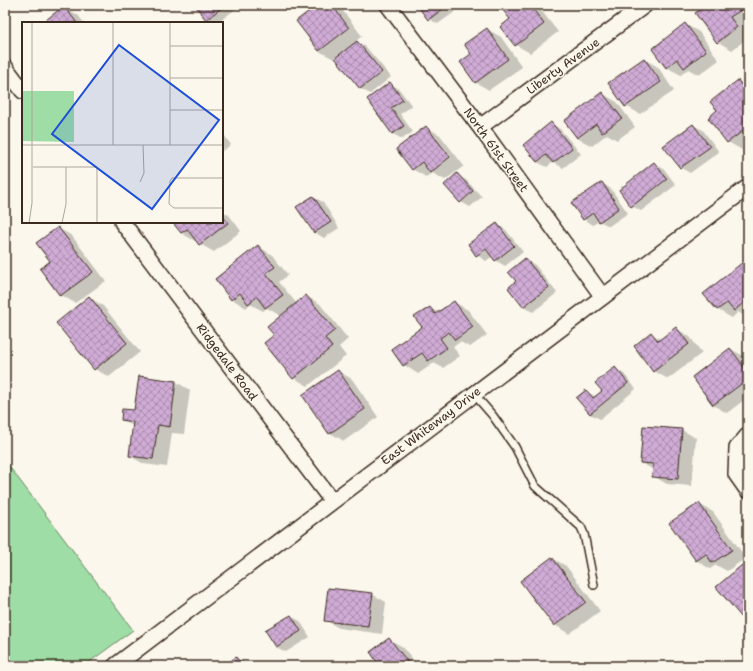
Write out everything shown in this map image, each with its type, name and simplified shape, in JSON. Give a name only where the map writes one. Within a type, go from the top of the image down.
[{"type":"street","name":"North 61st Street","points":[[388,5],[480,127],[603,296]]},
{"type":"street","name":"Liberty Avenue","points":[[480,127],[645,5]]},
{"type":"street","points":[[5,67],[22,90]]},
{"type":"street","name":"East Whiteway Drive","points":[[115,666],[748,187]]},
{"type":"street","name":"Ridgedale Road","points":[[123,223],[332,501]]},
{"type":"street","points":[[748,435],[737,448],[736,474],[748,491]]},
{"type":"lane","points":[[474,394],[493,416],[515,448],[534,486],[581,528],[584,534],[594,585]]},
{"type":"green space","points":[[5,461],[133,630],[84,666],[5,666]]},
{"type":"building","points":[[195,5],[225,5],[206,20]]},
{"type":"building","points":[[317,5],[332,5],[349,28],[319,51],[296,21]]},
{"type":"building","points":[[417,5],[448,5],[428,20]]},
{"type":"building","points":[[508,5],[530,5],[544,24],[515,46],[500,27],[510,19],[502,9]]},
{"type":"building","points":[[707,5],[737,5],[741,10],[730,17],[737,27],[717,43],[695,13]]},
{"type":"building","points":[[64,6],[76,22],[43,22]]},
{"type":"building","points":[[685,23],[706,51],[684,68],[677,59],[666,68],[652,49]]},
{"type":"building","points":[[487,28],[508,59],[475,83],[460,62],[471,54],[464,44]]},
{"type":"building","points":[[357,41],[382,72],[360,89],[335,58]]},
{"type":"building","points":[[644,58],[661,82],[625,107],[608,83]]},
{"type":"building","points":[[738,80],[748,94],[748,127],[727,143],[708,118],[717,110],[710,102]]},
{"type":"building","points":[[390,82],[403,100],[391,108],[404,126],[392,134],[367,99]]},
{"type":"building","points":[[602,92],[622,118],[602,133],[596,124],[577,138],[564,121]]},
{"type":"building","points":[[551,122],[572,148],[553,163],[546,155],[537,162],[523,145]]},
{"type":"building","points":[[693,124],[710,147],[680,168],[663,146]]},
{"type":"building","points":[[426,126],[450,157],[430,173],[422,162],[412,170],[396,149]]},
{"type":"building","points":[[654,162],[667,179],[631,207],[619,190]]},
{"type":"building","points":[[457,173],[473,191],[460,203],[444,185]]},
{"type":"building","points":[[602,182],[619,208],[599,222],[593,213],[583,220],[571,203]]},
{"type":"building","points":[[313,196],[331,222],[314,233],[296,207]]},
{"type":"building","points":[[223,216],[228,223],[199,245],[187,229],[181,233],[173,223],[223,223]]},
{"type":"building","points":[[497,223],[514,246],[495,261],[486,249],[476,256],[468,244]]},
{"type":"building","points":[[58,227],[93,272],[60,296],[40,269],[50,261],[36,243]]},
{"type":"building","points":[[258,245],[275,267],[266,273],[283,295],[265,308],[257,297],[248,304],[240,293],[231,300],[215,279]]},
{"type":"building","points":[[525,258],[549,287],[523,307],[508,288],[516,281],[508,272]]},
{"type":"building","points":[[743,262],[748,268],[748,299],[734,311],[727,303],[717,310],[703,294]]},
{"type":"building","points":[[306,295],[335,330],[325,338],[332,347],[293,379],[264,343],[274,335],[267,327]]},
{"type":"building","points":[[89,296],[127,343],[94,370],[56,323]]},
{"type":"building","points":[[454,301],[473,327],[455,340],[449,332],[440,338],[447,348],[428,361],[422,353],[403,366],[391,349],[422,327],[414,317],[430,307],[435,314]]},
{"type":"building","points":[[676,327],[689,344],[653,372],[634,346],[651,332],[658,341]]},
{"type":"building","points":[[730,348],[748,372],[748,379],[713,405],[692,377]]},
{"type":"building","points":[[615,367],[628,383],[590,414],[576,398],[586,390],[593,398],[602,391],[595,383]]},
{"type":"building","points":[[338,370],[365,409],[329,434],[302,395]]},
{"type":"building","points":[[139,376],[176,381],[170,427],[158,425],[153,459],[129,456],[133,422],[121,420],[122,409],[134,410]]},
{"type":"building","points":[[643,426],[682,429],[678,479],[652,477],[653,464],[640,463]]},
{"type":"building","points":[[699,503],[732,550],[712,563],[706,554],[696,561],[669,523]]},
{"type":"building","points":[[552,557],[586,602],[554,626],[520,581]]},
{"type":"building","points":[[742,565],[748,572],[748,625],[716,587]]},
{"type":"building","points":[[328,588],[373,593],[368,626],[324,621]]},
{"type":"building","points":[[291,615],[301,631],[276,647],[265,630]]},
{"type":"building","points":[[389,638],[411,666],[380,666],[370,652]]},
{"type":"building","points":[[236,657],[243,666],[224,666]]}]
